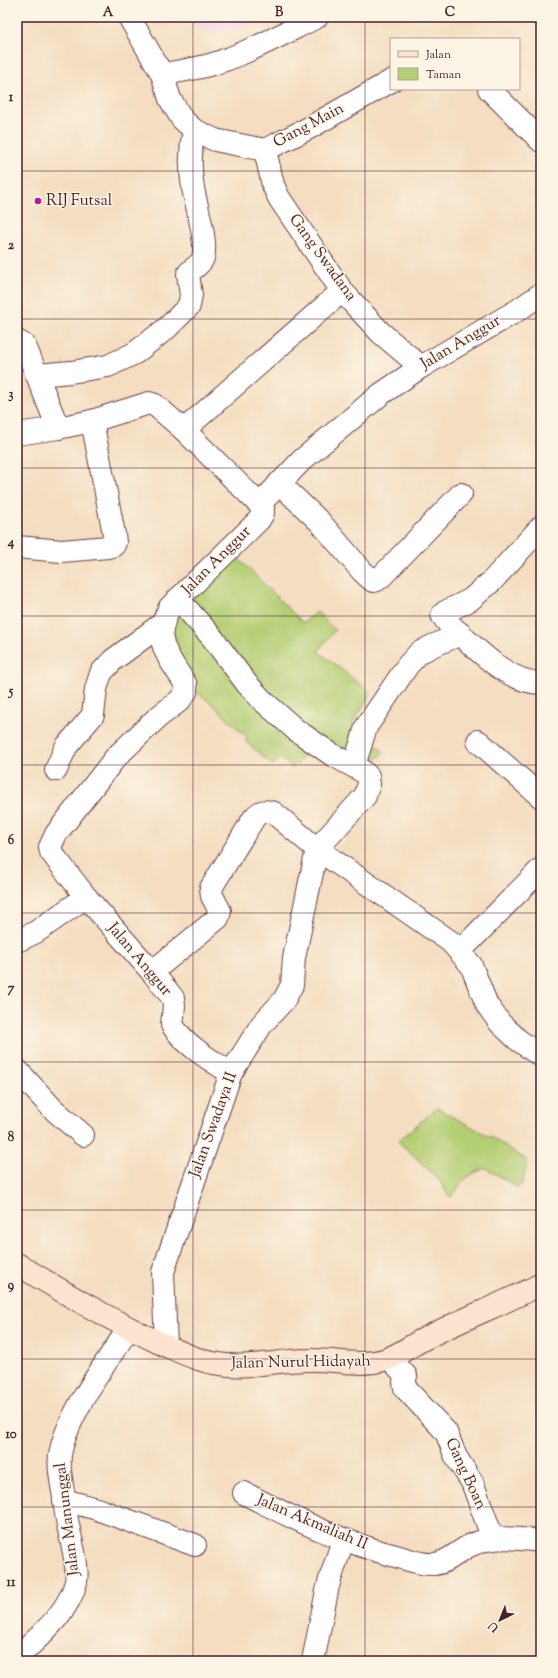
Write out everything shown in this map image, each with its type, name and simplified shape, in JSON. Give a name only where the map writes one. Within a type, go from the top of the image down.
[{"type":"street","name":"Gang Main","points":[[129,17],[162,74],[170,99],[182,119],[194,130],[215,140],[264,150],[309,128],[390,82]]},
{"type":"street","points":[[162,74],[187,70],[222,61],[261,45],[317,17]]},
{"type":"street","points":[[490,90],[541,141]]},
{"type":"street","points":[[37,375],[71,372],[108,366],[134,353],[167,328],[190,306],[192,301],[188,274],[200,263],[203,254],[200,212],[193,188],[191,145],[194,130]]},
{"type":"street","name":"Gang Swadana","points":[[264,150],[273,185],[279,198],[342,291],[381,333],[421,367]]},
{"type":"street","points":[[184,430],[342,291]]},
{"type":"street","name":"Jalan Anggur","points":[[231,1073],[191,1045],[176,1032],[172,1025],[174,1006],[173,998],[152,972],[86,898],[51,852],[50,847],[56,834],[116,757],[186,692],[186,685],[162,644],[161,634],[163,623],[170,607],[259,520],[263,513],[260,504],[302,460],[381,394],[421,367],[518,310],[541,294]]},
{"type":"street","points":[[17,342],[25,346],[58,428]]},
{"type":"street","points":[[17,434],[92,421],[149,403],[155,405],[184,430],[260,504]]},
{"type":"street","points":[[17,547],[62,551],[108,547],[114,545],[114,534],[92,421]]},
{"type":"street","points":[[279,483],[320,522],[362,571],[373,581],[381,577],[461,494]]},
{"type":"street","points":[[541,528],[492,580],[470,600],[445,612],[442,615],[444,619],[500,668],[522,680],[541,682]]},
{"type":"street","points":[[178,599],[211,636],[246,684],[263,701],[296,730],[331,754],[354,766],[368,776],[368,791],[358,805],[317,849]]},
{"type":"street","points":[[56,770],[66,747],[93,715],[96,689],[101,673],[113,660],[163,623]]},
{"type":"street","points":[[354,766],[366,727],[408,666],[419,653],[461,634]]},
{"type":"street","points":[[478,741],[541,797]]},
{"type":"street","points":[[152,972],[218,918],[220,911],[212,896],[211,888],[254,818],[260,812],[266,810],[274,813],[317,849],[451,942],[471,965],[487,1005],[500,1023],[518,1040],[541,1056]]},
{"type":"street","name":"Jalan Swadaya II","points":[[166,1346],[163,1272],[231,1073],[262,1024],[284,1000],[292,985],[294,958],[317,849]]},
{"type":"street","points":[[460,951],[541,869]]},
{"type":"street","points":[[17,942],[36,932],[86,898]]},
{"type":"street","points":[[17,1070],[53,1109],[83,1135]]},
{"type":"street","name":"Jalan Nurul Hidayah","points":[[17,1264],[129,1328],[166,1346],[212,1363],[247,1367],[309,1360],[368,1363],[390,1358],[407,1350],[422,1339],[514,1298],[541,1284]]},
{"type":"street","name":"Jalan Manunggal","points":[[17,1658],[54,1622],[63,1610],[76,1581],[75,1561],[59,1464],[60,1451],[65,1434],[81,1404],[129,1328]]},
{"type":"street","name":"Gang Boan","points":[[390,1358],[406,1376],[404,1382],[405,1388],[446,1432],[456,1457],[472,1482],[493,1539]]},
{"type":"street","name":"Jalan Akmaliah II","points":[[244,1493],[293,1518],[343,1540],[381,1553],[425,1564],[436,1564],[446,1561],[468,1547],[493,1539],[507,1537],[541,1541]]},
{"type":"street","points":[[64,1500],[97,1509],[195,1545]]},
{"type":"street","points":[[313,1661],[328,1586],[343,1540]]},
{"type":"shaded area","points":[[173,17],[284,17],[242,28],[212,32]]},
{"type":"green space","points":[[235,555],[303,623],[317,612],[335,630],[318,651],[371,693],[352,724],[384,752],[362,776],[313,748],[293,768],[280,758],[273,765],[245,741],[248,738],[211,703],[193,690],[169,640],[173,617]]},
{"type":"green space","points":[[437,1108],[494,1139],[528,1161],[523,1181],[518,1188],[486,1168],[475,1172],[466,1178],[450,1197],[438,1179],[398,1141]]},
{"type":"place","name":"RIJ Futsal","points":[[38,201]]}]
